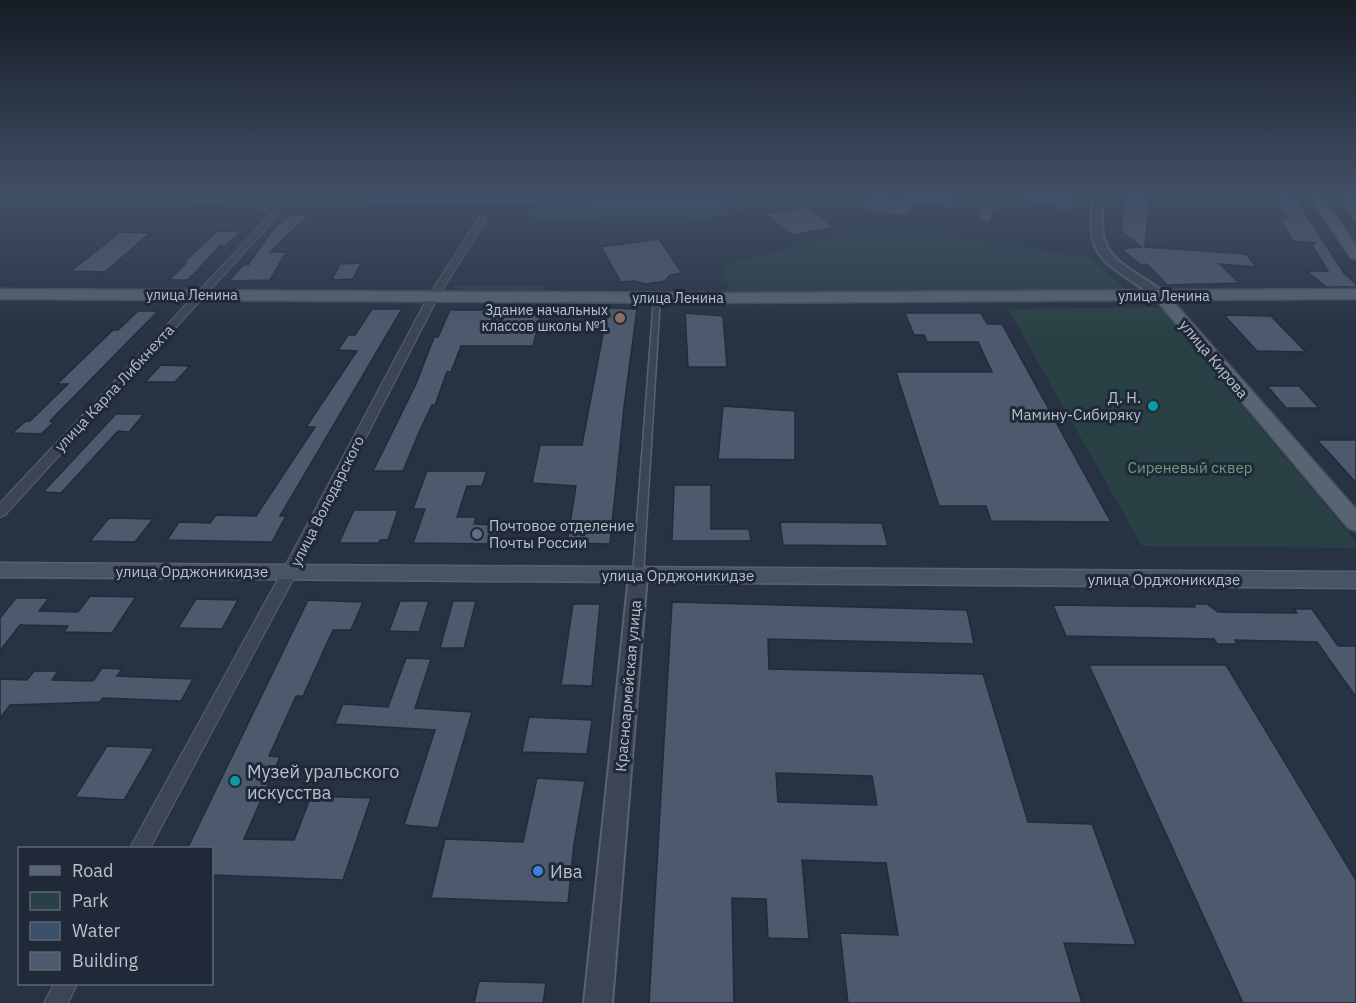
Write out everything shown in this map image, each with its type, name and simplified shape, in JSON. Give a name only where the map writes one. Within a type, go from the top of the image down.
[{"type":"main road","points":[[1346,241],[1356,255]]},
{"type":"main road","name":"улица Ленина","points":[[0,294],[657,298],[1356,294]]},
{"type":"main road","name":"улица Кирова","points":[[1161,296],[1356,523]]},
{"type":"main road","name":"улица Орджоникидзе","points":[[0,570],[1356,580]]},
{"type":"street","name":"улица Карла Либкнехта","points":[[0,512],[251,241]]},
{"type":"street","name":"улица Володарского","points":[[141,847],[290,572],[434,296],[469,241]]},
{"type":"street","name":"улица Кирова","points":[[1096,241],[1098,249],[1161,296]]},
{"type":"street","name":"Красноармейская улица","points":[[598,1003],[639,574],[657,298]]},
{"type":"street","points":[[55,1003],[65,985]]},
{"type":"green space","points":[[817,241],[984,241],[1091,259],[1127,290],[735,293],[729,290],[722,268],[726,264]]},
{"type":"green space","points":[[451,286],[545,286],[543,291],[462,291]]},
{"type":"green space","name":"Сиреневый сквер","points":[[1160,307],[1356,542],[1356,548],[1142,546],[1008,309]]},
{"type":"building","points":[[109,241],[141,241],[105,272],[71,271]]},
{"type":"building","points":[[207,241],[231,241],[225,246],[221,245],[188,280],[169,280],[186,263],[183,263]]},
{"type":"building","points":[[265,241],[282,241],[270,252],[286,252],[270,280],[229,281],[243,265],[248,265]]},
{"type":"building","points":[[660,241],[682,273],[670,275],[665,281],[645,284],[635,281],[621,282],[601,247]]},
{"type":"building","points":[[1133,241],[1146,241],[1145,247],[1246,254],[1256,267],[1220,264],[1239,283],[1167,285],[1147,264],[1141,265],[1121,249],[1141,247]]},
{"type":"building","points":[[1293,241],[1323,241],[1356,287],[1326,287],[1307,271],[1328,271],[1312,245],[1315,243]]},
{"type":"building","points":[[361,263],[353,279],[332,280],[340,264]]},
{"type":"building","points":[[608,308],[637,309],[610,544],[567,543],[576,486],[532,483],[540,445],[582,445]]},
{"type":"building","points":[[372,309],[402,309],[280,516],[286,516],[272,542],[167,540],[179,522],[210,523],[216,515],[256,516],[315,427],[306,427],[357,351],[338,350],[348,335],[355,335]]},
{"type":"building","points":[[450,310],[542,310],[533,346],[461,346],[451,372],[447,372],[435,405],[432,405],[403,471],[373,471],[416,384],[434,337],[438,337]]},
{"type":"building","points":[[138,311],[158,311],[50,421],[54,422],[41,434],[12,433],[26,421],[30,421],[68,384],[57,384],[113,330],[118,330]]},
{"type":"building","points":[[685,313],[723,316],[727,367],[688,367]]},
{"type":"building","points":[[905,313],[981,313],[987,324],[1002,324],[1111,522],[991,521],[986,506],[939,506],[896,372],[992,372],[978,342],[927,342],[924,335],[914,335]]},
{"type":"building","points":[[1224,315],[1271,316],[1306,352],[1257,351]]},
{"type":"building","points":[[161,365],[190,366],[175,382],[145,382]]},
{"type":"building","points":[[1267,386],[1299,386],[1319,408],[1286,408]]},
{"type":"building","points":[[723,406],[795,411],[795,460],[718,459]]},
{"type":"building","points":[[116,414],[144,414],[129,432],[118,431],[61,493],[43,492]]},
{"type":"building","points":[[1317,440],[1356,440],[1356,483],[1332,456]]},
{"type":"building","points":[[427,471],[487,471],[482,486],[467,486],[457,517],[476,517],[474,524],[503,525],[499,544],[413,543],[425,509],[413,509]]},
{"type":"building","points":[[674,485],[711,485],[711,529],[749,529],[751,541],[672,541]]},
{"type":"building","points":[[354,510],[398,510],[388,540],[380,540],[379,543],[339,543]]},
{"type":"building","points":[[109,518],[153,519],[135,542],[90,541]]},
{"type":"building","points":[[780,522],[882,523],[888,546],[783,545]]},
{"type":"building","points":[[90,596],[136,597],[112,633],[64,632],[68,626],[20,625],[0,651],[0,618],[16,598],[49,598],[39,611],[78,612]]},
{"type":"building","points":[[196,599],[238,600],[222,629],[178,628]]},
{"type":"building","points":[[308,600],[363,602],[351,630],[333,630],[303,696],[296,696],[269,756],[280,757],[244,839],[294,840],[311,796],[371,798],[343,880],[213,875],[213,847],[188,847]]},
{"type":"building","points":[[400,601],[429,601],[419,632],[389,631]]},
{"type":"building","points":[[453,601],[476,601],[464,648],[440,648]]},
{"type":"building","points":[[672,602],[967,610],[974,644],[768,639],[769,669],[983,674],[1028,822],[1092,824],[1136,945],[1064,943],[1082,1003],[848,1003],[840,933],[898,935],[886,863],[802,860],[809,939],[768,938],[766,899],[732,898],[734,1003],[649,1003]],"holes":[[[776,773],[872,776],[877,805],[778,802]]]},
{"type":"building","points":[[573,604],[600,604],[592,686],[561,685]]},
{"type":"building","points":[[1193,604],[1207,604],[1218,612],[1297,613],[1294,609],[1312,609],[1338,646],[1356,646],[1356,697],[1317,642],[1235,640],[1237,644],[1217,644],[1214,639],[1066,636],[1053,605],[1195,607]]},
{"type":"building","points":[[406,658],[431,659],[415,708],[472,712],[438,828],[404,825],[435,730],[335,724],[343,704],[388,707]]},
{"type":"building","points":[[1089,665],[1226,665],[1356,880],[1356,1003],[1243,1003]]},
{"type":"building","points":[[102,668],[122,669],[117,676],[193,679],[181,701],[103,698],[100,702],[10,705],[0,718],[0,679],[27,680],[34,671],[58,671],[52,680],[93,681]]},
{"type":"building","points":[[529,717],[592,720],[587,754],[522,752]]},
{"type":"building","points":[[107,746],[154,748],[124,800],[75,797]]},
{"type":"building","points":[[537,778],[585,781],[574,844],[568,903],[431,898],[445,839],[523,842]]},
{"type":"building","points":[[479,981],[546,983],[543,1003],[474,1003]]},
{"type":"place","name":"Здание начальных классов школы №1","points":[[620,318]]},
{"type":"place","name":"Д. Н. Мамину-Сибиряку","points":[[1153,406]]},
{"type":"place","name":"Почтовое отделение Почты России","points":[[477,534]]},
{"type":"place","name":"Музей уральского искусства","points":[[235,781]]},
{"type":"place","name":"Ива","points":[[538,871]]}]
